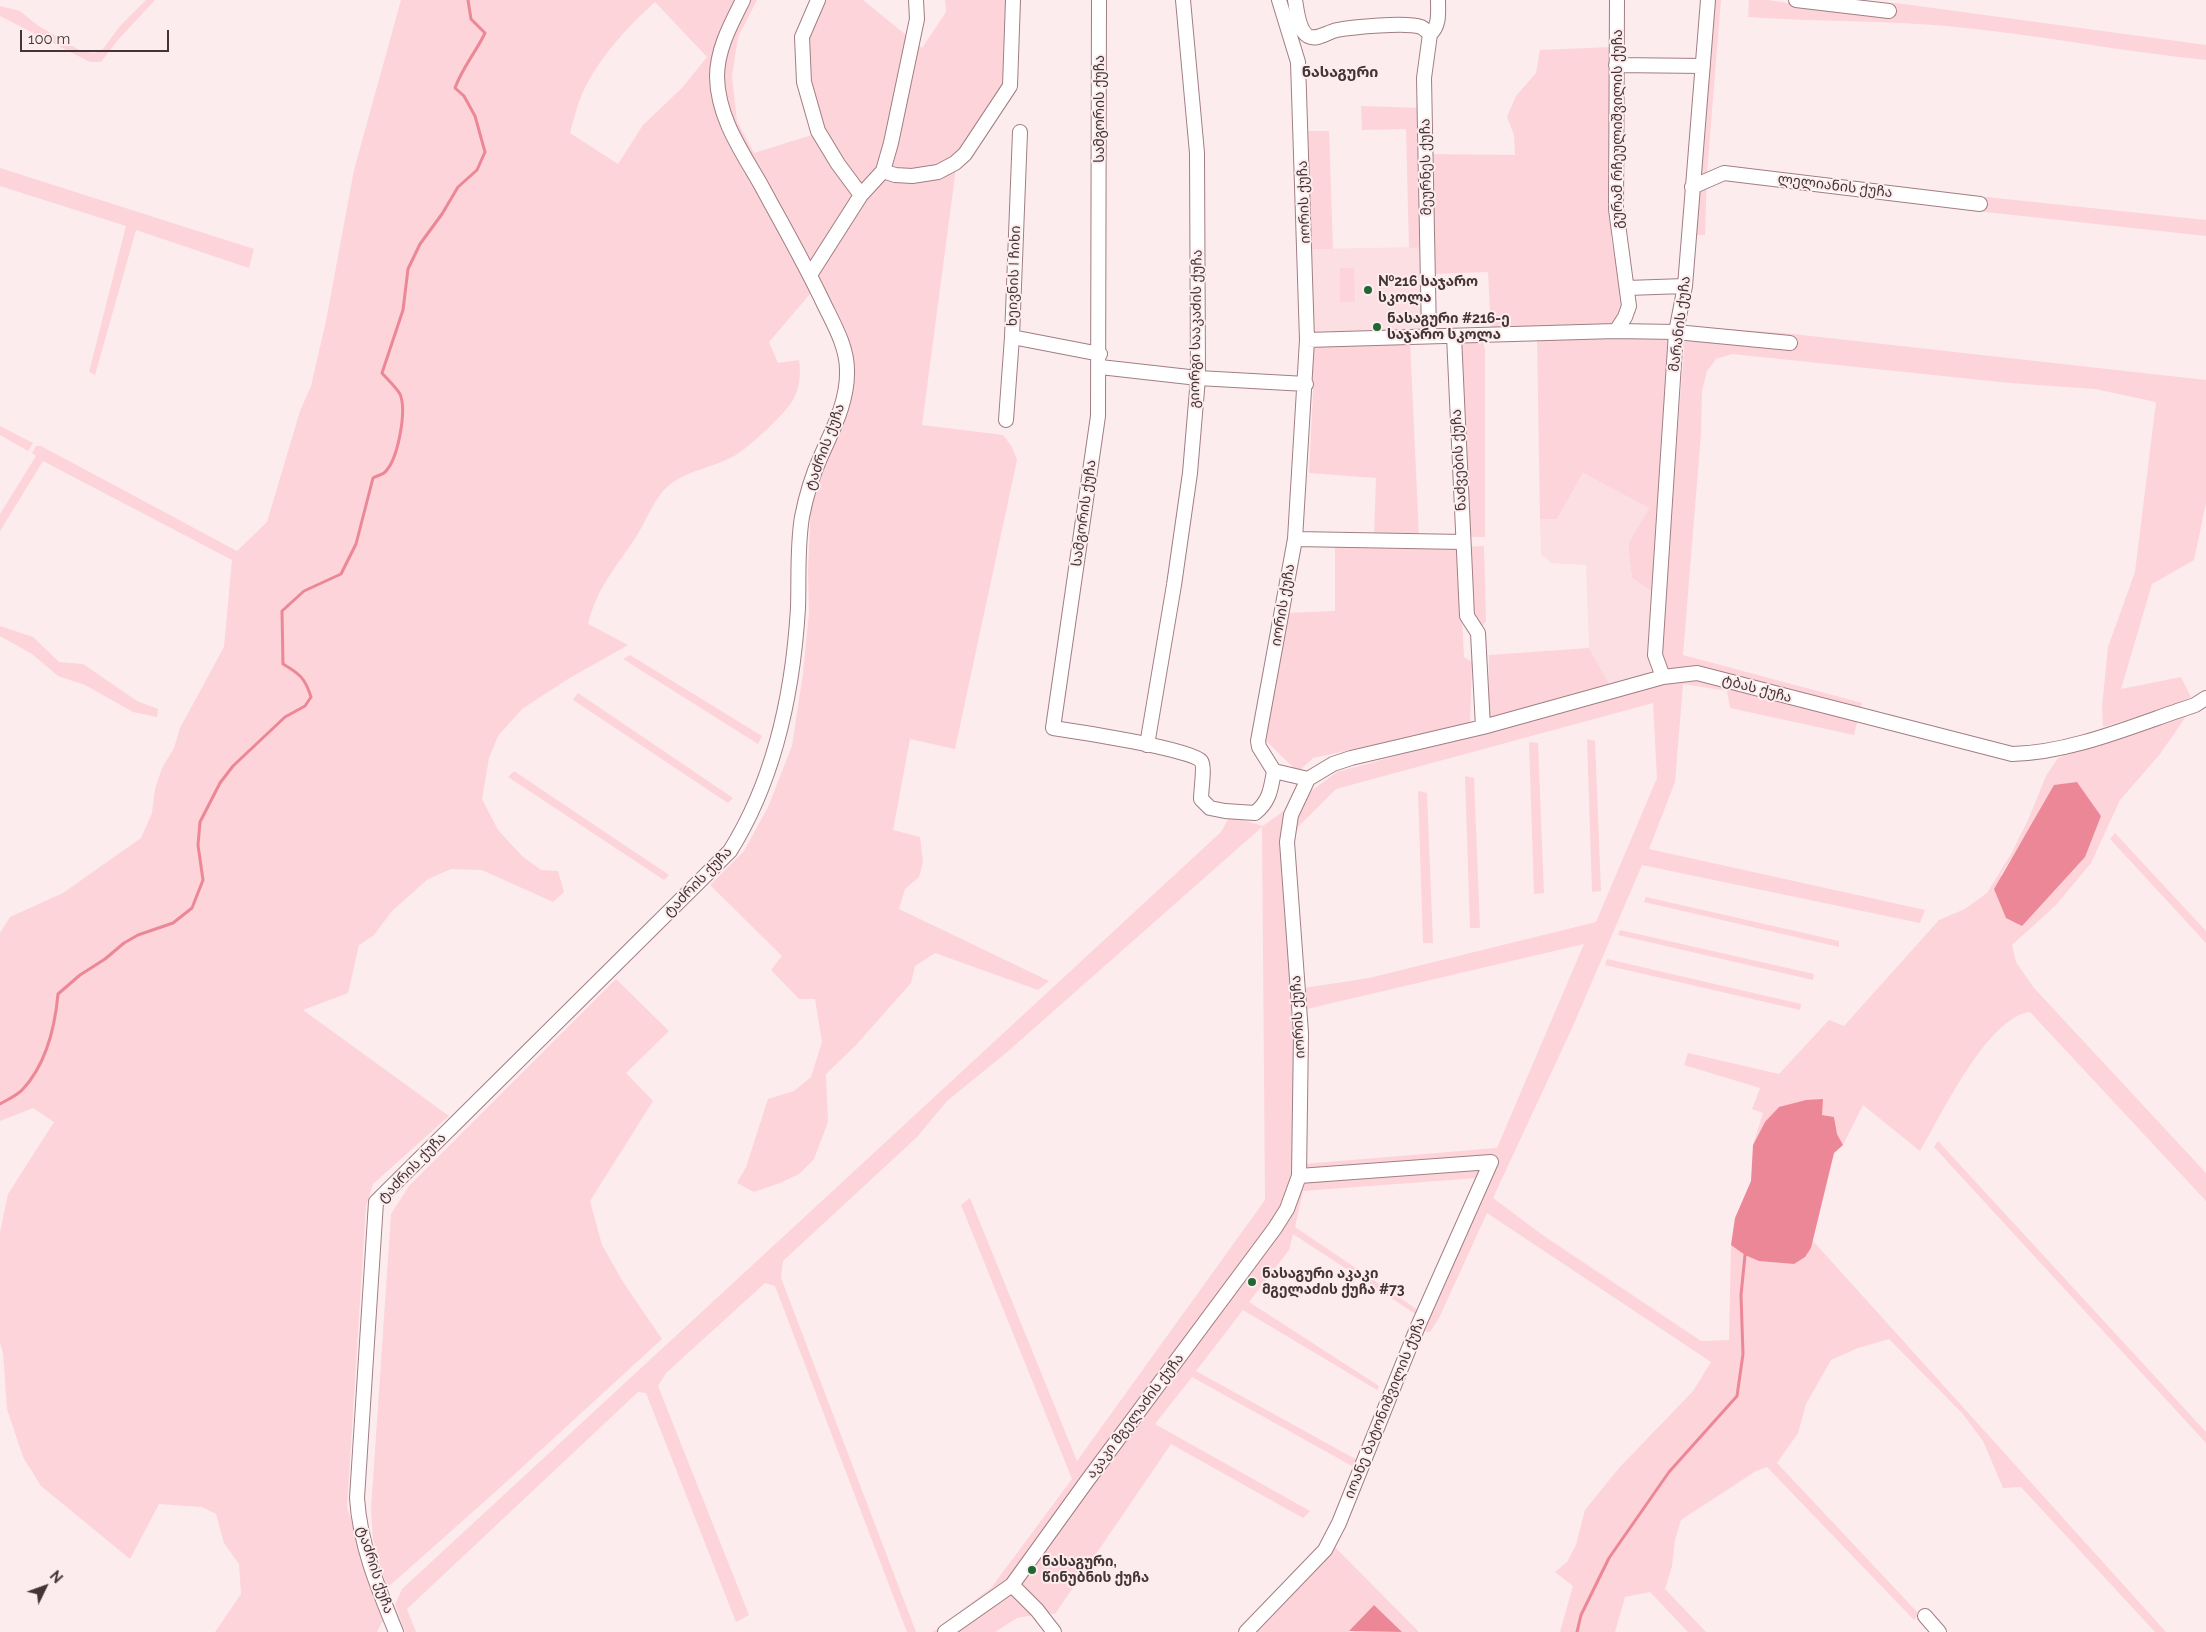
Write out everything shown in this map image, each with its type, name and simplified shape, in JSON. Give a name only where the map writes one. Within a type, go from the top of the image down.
[{"type":"street","name":"ტაძრის ქუჩა","points":[[396,1632],[365,1550],[358,1523],[357,1498],[376,1202],[730,851],[748,823],[775,751],[786,706],[798,609],[802,517],[810,484],[834,430],[843,399],[847,370],[843,347],[810,275],[724,119],[717,76],[720,55],[726,34],[743,0]]},
{"type":"street","points":[[818,0],[802,37],[804,82],[818,130],[838,164],[861,195]]},
{"type":"street","points":[[810,275],[861,195],[883,171],[891,143],[918,19],[916,0]]},
{"type":"street","points":[[883,171],[895,175],[912,176],[938,172],[955,163],[965,154],[1010,86],[1013,0]]},
{"type":"street","name":"სამგორის ქუჩა","points":[[1099,0],[1100,361],[1098,416],[1053,728],[1147,745],[1194,756],[1201,761],[1204,770],[1201,783],[1201,799],[1210,808],[1255,813],[1264,806],[1270,793],[1274,771]]},
{"type":"street","name":"გიორგი სააკაძის ქუჩა","points":[[1147,745],[1189,482],[1198,378],[1197,153],[1182,0]]},
{"type":"street","points":[[1295,0],[1301,27],[1309,36],[1315,38],[1346,29],[1406,24],[1422,27],[1430,34]]},
{"type":"street","name":"მეურნეს ქუჩა","points":[[1429,336],[1424,78],[1430,34],[1438,22],[1438,0]]},
{"type":"street","name":"გურამ რჩეულიშვილის ქუჩა","points":[[1616,331],[1626,317],[1629,306],[1616,209],[1617,0]]},
{"type":"street","name":"მარანის ქუჩა","points":[[1663,677],[1655,655],[1676,332],[1685,286],[1708,0]]},
{"type":"street","points":[[1796,0],[1889,11]]},
{"type":"street","name":"იორის ქუჩა","points":[[1274,771],[1259,747],[1259,734],[1295,539],[1306,384],[1307,340],[1298,62],[1282,1]]},
{"type":"street","points":[[1616,65],[1703,66]]},
{"type":"street","name":"ხეივნის I ჩიხი","points":[[1006,420],[1012,337],[1020,132]]},
{"type":"street","name":"ლელიანის ქუჩა","points":[[1692,187],[1724,173],[1980,204]]},
{"type":"street","points":[[1628,288],[1685,286]]},
{"type":"street","points":[[1307,340],[1616,331],[1676,332],[1790,343]]},
{"type":"street","name":"ნაძვების ქუჩა","points":[[1454,336],[1467,616],[1478,633],[1482,727]]},
{"type":"street","points":[[1012,337],[1100,361],[1198,378],[1306,384]]},
{"type":"street","points":[[1295,539],[1463,542]]},
{"type":"street","name":"ტბას ქუჩა","points":[[1308,779],[1333,764],[1351,758],[1482,727],[1663,677],[1697,673],[2012,754],[2029,754],[2074,744],[2195,705],[2206,698]]},
{"type":"street","points":[[1274,771],[1308,779]]},
{"type":"street","name":"იორის ქუჩა","points":[[1299,1176],[1301,1033],[1288,842],[1291,815],[1308,779]]},
{"type":"street","name":"იოანე ბატონიშვილის ქუჩა","points":[[1246,1632],[1325,1550],[1338,1524],[1418,1326],[1491,1162],[1299,1176]]},
{"type":"street","name":"აკაკი მგელაძის ქუჩა","points":[[945,1632],[1012,1585],[1087,1481],[1276,1228],[1287,1209],[1299,1176]]},
{"type":"street","points":[[1012,1585],[1037,1610],[1054,1632]]},
{"type":"street","points":[[1925,1616],[1939,1632]]},
{"type":"shaded area","points":[[146,0],[155,0],[117,41],[101,62],[90,62],[0,16],[0,6],[20,11],[37,25],[81,51],[94,53],[103,49],[120,26]]},
{"type":"shaded area","points":[[401,0],[757,0],[738,37],[732,76],[737,121],[754,153],[815,134],[800,81],[814,0],[863,0],[922,48],[946,12],[945,0],[1010,0],[1007,82],[956,168],[922,425],[1003,435],[1012,447],[1017,460],[955,749],[910,739],[893,830],[920,837],[923,862],[919,877],[905,889],[899,909],[1049,981],[1038,990],[935,953],[915,966],[911,983],[856,1045],[826,1074],[828,1122],[814,1159],[799,1174],[754,1192],[737,1183],[746,1167],[768,1099],[794,1091],[811,1077],[822,1042],[815,999],[799,999],[771,970],[782,956],[710,885],[744,851],[768,807],[792,746],[803,673],[809,613],[808,571],[811,500],[816,479],[845,419],[854,366],[847,334],[819,278],[810,294],[769,342],[778,363],[799,360],[799,385],[789,406],[768,428],[739,453],[683,476],[667,487],[655,502],[639,532],[603,586],[588,624],[628,645],[568,679],[522,709],[498,736],[489,758],[482,799],[498,830],[522,856],[541,870],[558,871],[564,892],[553,902],[482,870],[451,869],[428,879],[392,911],[374,935],[359,945],[348,993],[303,1010],[449,1116],[373,1184],[366,1206],[347,1507],[386,1620],[382,1622],[377,1632],[215,1632],[241,1594],[239,1564],[224,1543],[216,1514],[202,1507],[159,1504],[130,1559],[41,1486],[23,1457],[7,1409],[3,1353],[0,1343],[0,1232],[8,1194],[54,1122],[33,1108],[0,1121],[0,933],[10,917],[63,893],[141,838],[152,813],[155,789],[162,768],[174,748],[180,728],[224,647],[232,560],[43,461],[0,531],[0,514],[36,456],[32,453],[36,446],[41,446],[237,551],[267,522],[300,411],[311,386],[326,321],[354,170]],"holes":[[[655,2],[707,57],[682,88],[643,125],[618,164],[570,133],[586,85],[602,59],[633,23]]]},
{"type":"shaded area","points":[[1715,0],[1721,0],[1707,173],[1705,235],[1695,235]]},
{"type":"shaded area","points":[[1749,0],[1768,0],[1808,6],[1896,3],[2206,45],[2206,60],[1957,27],[1905,23],[1748,17]]},
{"type":"shaded area","points":[[1611,47],[1611,239],[1624,302],[1623,313],[1612,327],[1491,330],[1488,272],[1432,274],[1428,154],[1515,155],[1514,135],[1507,117],[1516,96],[1536,73],[1540,50]]},
{"type":"shaded area","points":[[1361,106],[1421,108],[1423,247],[1409,248],[1406,129],[1362,130]]},
{"type":"shaded area","points":[[1308,131],[1329,131],[1333,249],[1312,249]]},
{"type":"shaded area","points":[[0,168],[254,249],[249,268],[136,230],[95,375],[89,372],[126,226],[0,186]]},
{"type":"shaded area","points":[[1948,193],[2206,220],[2206,236],[1949,208]]},
{"type":"shaded area","name":"№216 საჯარო სკოლა","points":[[1423,247],[1425,331],[1313,332],[1312,249]]},
{"type":"shaded area","points":[[1340,268],[1354,268],[1355,302],[1340,302]]},
{"type":"shaded area","points":[[1683,326],[1784,333],[2206,380],[2206,503],[2194,560],[2152,584],[2121,689],[2181,677],[2191,697],[2164,709],[2103,727],[2102,707],[2108,647],[2135,572],[2156,402],[2095,389],[2010,383],[1732,354],[1716,359],[1707,371],[1702,391],[1701,434],[1683,655],[1862,703],[1854,735],[1730,708],[1727,691],[1683,684],[1675,782],[1649,849],[1925,910],[1920,923],[1642,865],[1573,1026],[1493,1198],[1544,1236],[1701,1341],[1729,1340],[1731,1245],[1754,1258],[1794,1264],[1811,1248],[1813,1241],[2166,1632],[2155,1632],[2021,1487],[2003,1488],[1983,1441],[1962,1413],[1889,1339],[1858,1348],[1831,1360],[1806,1404],[1798,1433],[1777,1463],[1919,1614],[1914,1620],[1767,1467],[1756,1471],[1681,1520],[1675,1540],[1672,1566],[1665,1589],[1706,1632],[1688,1632],[1650,1592],[1625,1597],[1615,1632],[1560,1632],[1573,1586],[1555,1572],[1567,1562],[1576,1545],[1585,1510],[1619,1468],[1693,1391],[1711,1362],[1487,1213],[1439,1318],[1430,1332],[1410,1331],[1417,1315],[1293,1234],[1289,1250],[1249,1302],[1379,1386],[1377,1390],[1243,1310],[1196,1371],[1357,1460],[1352,1466],[1192,1377],[1155,1424],[1310,1511],[1303,1518],[1171,1444],[1055,1614],[1046,1613],[1017,1618],[995,1632],[933,1632],[991,1588],[1072,1479],[961,1205],[970,1198],[1077,1461],[1265,1200],[1262,827],[1006,1053],[947,1101],[917,1137],[783,1261],[781,1278],[916,1632],[907,1632],[775,1286],[765,1283],[666,1373],[658,1386],[749,1615],[736,1622],[646,1393],[638,1392],[407,1609],[416,1632],[405,1632],[395,1605],[402,1589],[1221,832],[1230,816],[1263,826],[1337,772],[1648,687],[1683,680],[1683,667],[1667,670],[1659,659],[1684,351]],"holes":[[[1653,703],[1657,778],[1596,922],[1369,978],[1291,990],[1287,863],[1298,827],[1336,789]],[[1584,944],[1497,1148],[1303,1164],[1294,1012]],[[1477,1178],[1418,1310],[1295,1227],[1303,1191]]]},
{"type":"shaded area","points":[[1671,336],[1658,596],[1632,578],[1628,544],[1649,508],[1583,473],[1557,519],[1540,519],[1537,337]]},
{"type":"shaded area","points":[[1410,340],[1419,537],[1374,537],[1376,478],[1309,473],[1313,391],[1311,345]]},
{"type":"shaded area","points":[[1463,341],[1483,341],[1485,350],[1485,537],[1468,537],[1458,345]]},
{"type":"shaded area","points":[[0,426],[33,443],[28,451],[0,435]]},
{"type":"shaded area","points":[[1583,473],[1649,508],[1628,544],[1632,578],[1658,596],[1651,676],[1611,687],[1589,648],[1586,565],[1551,563],[1541,554],[1540,519],[1557,519]]},
{"type":"shaded area","points":[[1458,543],[1464,657],[1472,662],[1470,724],[1313,758],[1298,772],[1263,738],[1287,613],[1335,611],[1335,545]]},
{"type":"shaded area","points":[[1484,546],[1486,621],[1483,625],[1479,626],[1471,616],[1467,547]]},
{"type":"shaded area","points":[[0,626],[33,637],[59,662],[83,664],[137,701],[158,709],[157,717],[133,712],[85,685],[58,676],[32,654],[0,636]]},
{"type":"shaded area","points":[[1589,648],[1611,687],[1488,719],[1489,655]]},
{"type":"shaded area","points":[[630,655],[762,736],[758,744],[623,659]]},
{"type":"shaded area","points":[[578,693],[733,798],[728,803],[573,700]]},
{"type":"shaded area","points":[[2187,715],[2160,754],[2120,800],[2091,863],[2056,905],[2012,945],[2016,962],[2034,988],[2206,1173],[2206,1201],[2030,1012],[2014,1018],[1998,1031],[1982,1049],[1953,1093],[1920,1151],[1863,1105],[1843,1145],[1837,1134],[1834,1117],[1822,1115],[1822,1099],[1765,1122],[1753,1145],[1763,1113],[1752,1109],[1760,1088],[1684,1065],[1688,1053],[1779,1074],[1829,1020],[1844,1026],[1939,920],[1965,909],[1987,893],[2011,854],[2028,820],[2046,776],[2058,758]],"holes":[[[2077,782],[2101,816],[2096,828],[2000,876],[2036,819],[2054,786]]]},
{"type":"shaded area","points":[[1587,739],[1595,741],[1601,891],[1592,892]]},
{"type":"shaded area","points":[[1529,742],[1538,743],[1544,893],[1534,894]]},
{"type":"shaded area","points":[[514,771],[669,875],[664,880],[508,777]]},
{"type":"shaded area","points":[[1465,776],[1474,778],[1480,928],[1470,928]]},
{"type":"shaded area","points":[[2077,782],[2101,816],[2085,857],[2022,926],[2006,918],[1994,889],[2054,785]]},
{"type":"shaded area","points":[[1418,791],[1427,793],[1433,943],[1423,943]]},
{"type":"shaded area","points":[[2115,833],[2206,931],[2206,943],[2110,839]]},
{"type":"shaded area","points":[[1646,897],[1839,941],[1839,947],[1644,902]]},
{"type":"shaded area","points":[[1620,930],[1814,974],[1813,980],[1618,935]]},
{"type":"shaded area","points":[[1607,959],[1801,1004],[1800,1010],[1605,965]]},
{"type":"shaded area","points":[[616,979],[669,1031],[626,1073],[653,1101],[590,1201],[602,1245],[623,1282],[662,1339],[387,1588],[373,1540],[371,1510],[391,1214],[409,1186]]},
{"type":"shaded area","points":[[1823,1099],[1822,1115],[1834,1117],[1837,1134],[1843,1145],[1834,1153],[1811,1248],[1805,1257],[1794,1264],[1759,1261],[1745,1255],[1731,1245],[1735,1218],[1751,1181],[1753,1145],[1765,1122],[1779,1107],[1806,1100]]},
{"type":"shaded area","points":[[1938,1141],[2206,1432],[2206,1443],[1934,1147]]},
{"type":"shaded area","points":[[1334,1546],[1419,1632],[1402,1632],[1374,1605],[1350,1632],[1257,1632],[1320,1566]]},
{"type":"shaded area","points":[[1374,1605],[1402,1632],[1349,1631]]},
{"type":"waterway","points":[[0,1104],[21,1091],[38,1068],[52,1032],[58,994],[80,975],[105,959],[124,943],[138,935],[173,923],[192,908],[203,880],[198,845],[200,822],[220,783],[233,766],[285,717],[305,706],[311,697],[301,677],[283,664],[282,611],[304,591],[341,574],[356,544],[373,478],[384,473],[389,467],[400,435],[402,423],[400,394],[382,373],[403,310],[408,269],[420,244],[442,214],[458,187],[477,170],[485,152],[475,116],[464,96],[455,88],[485,33],[471,19],[468,0]]},
{"type":"waterway","points":[[1577,1632],[1581,1615],[1609,1558],[1669,1472],[1737,1396],[1743,1354],[1741,1295],[1745,1255]]},
{"type":"place","name":"№216 საჯარო სკოლა","points":[[1368,290]]},
{"type":"place","name":"ნასაგური #216-ე საჯარო სკოლა","points":[[1377,327]]},
{"type":"place","name":"ნასაგური აკაკი მგელაძის ქუჩა #73","points":[[1252,1282]]},
{"type":"place","name":"ნასაგური, წინუბნის ქუჩა","points":[[1032,1570]]},
{"type":"district","name":"ნასაგური","points":[[1340,72]]}]
